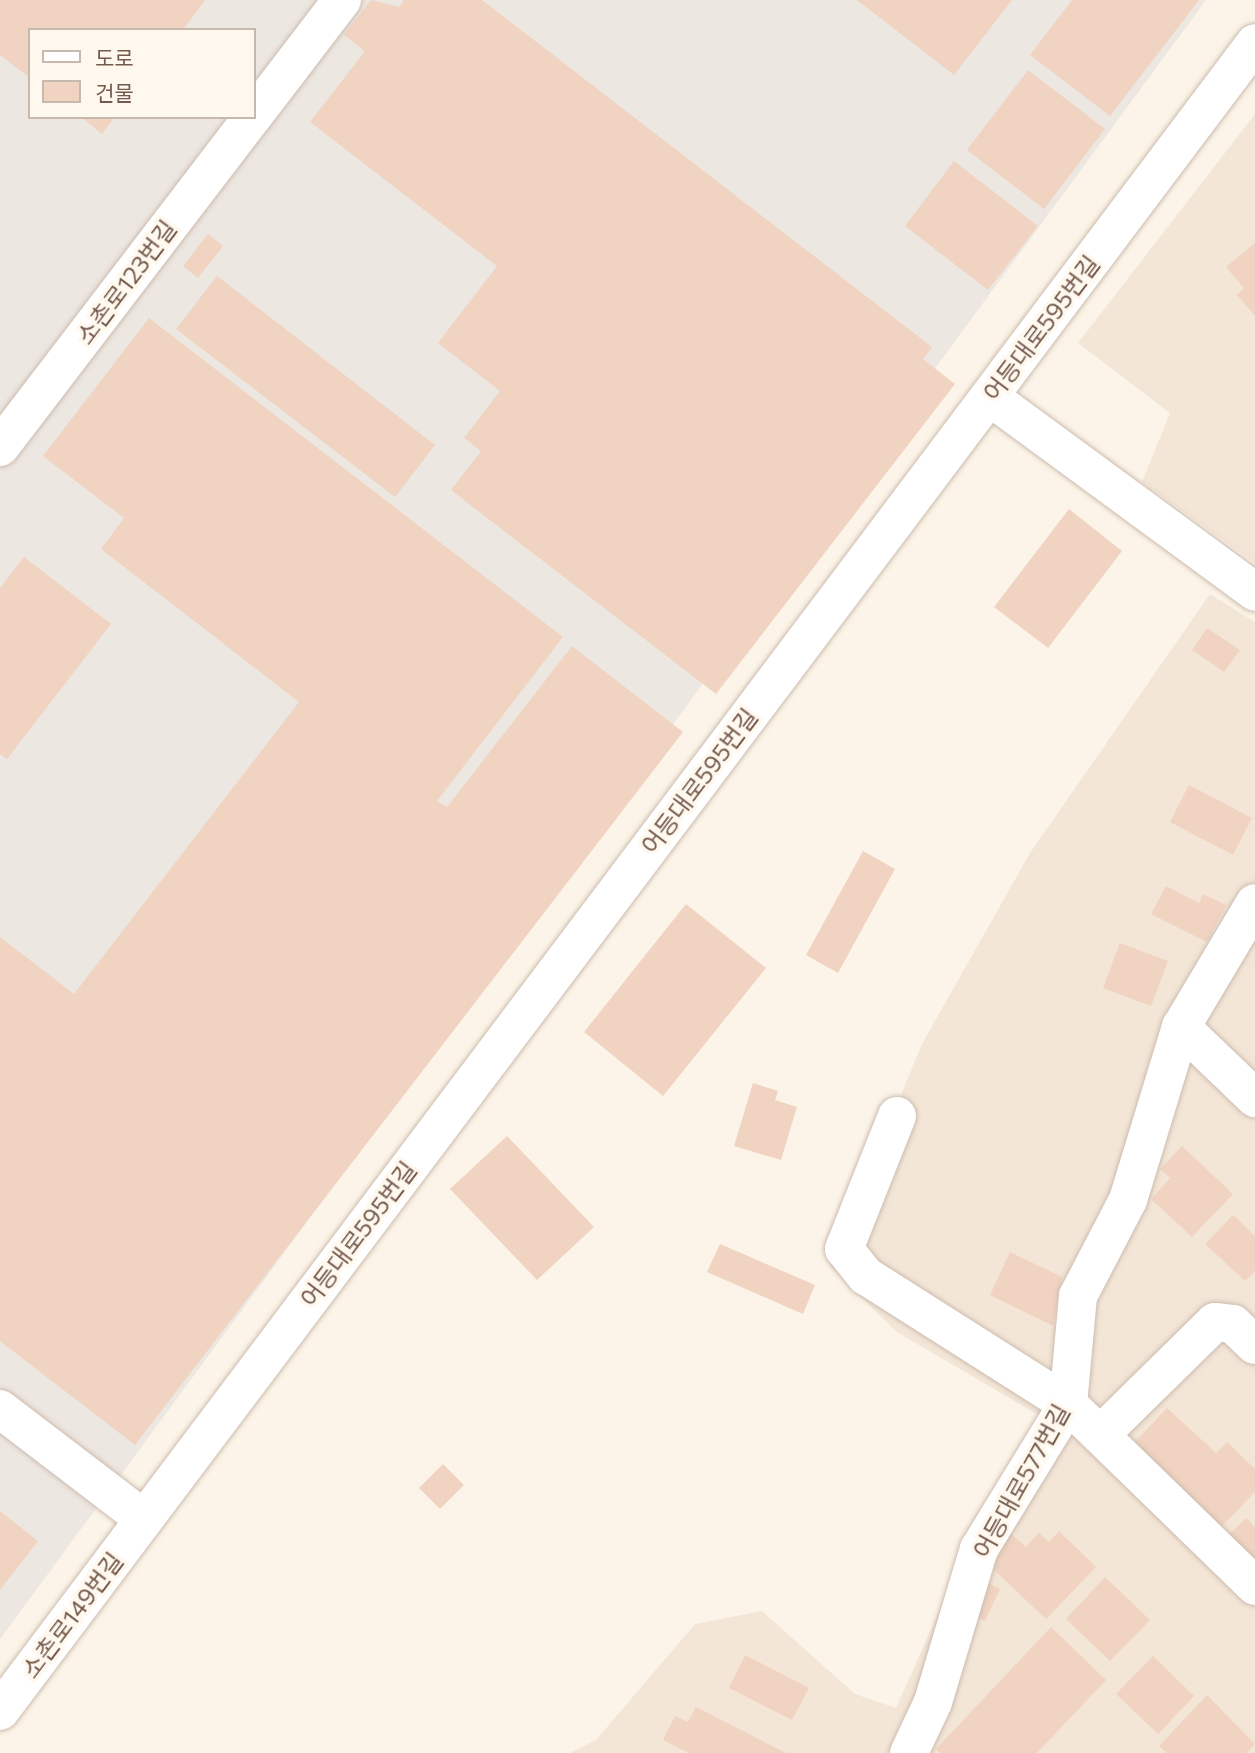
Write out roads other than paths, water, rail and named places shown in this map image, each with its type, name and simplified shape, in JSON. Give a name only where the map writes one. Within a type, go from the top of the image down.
[{"type":"street","name":"소촌로123번길","points":[[256,112],[342,0]]},
{"type":"street","name":"어등대로595번길","points":[[144,1519],[1255,43]]},
{"type":"street","name":"소촌로123번길","points":[[0,447],[251,119]]},
{"type":"street","points":[[990,397],[1255,592]]},
{"type":"street","name":"어등대로577번길","points":[[909,1753],[933,1702],[979,1549],[1068,1404],[1078,1296],[1128,1200],[1181,1027],[1255,903]]},
{"type":"street","points":[[1181,1027],[1255,1098]]},
{"type":"street","points":[[897,1116],[844,1249],[866,1276],[1068,1404],[1255,1587]]},
{"type":"street","points":[[1100,1435],[1214,1322],[1233,1324],[1255,1345]]},
{"type":"street","points":[[0,1409],[144,1519]]},
{"type":"street","name":"소촌로149번길","points":[[0,1711],[144,1519]]}]
